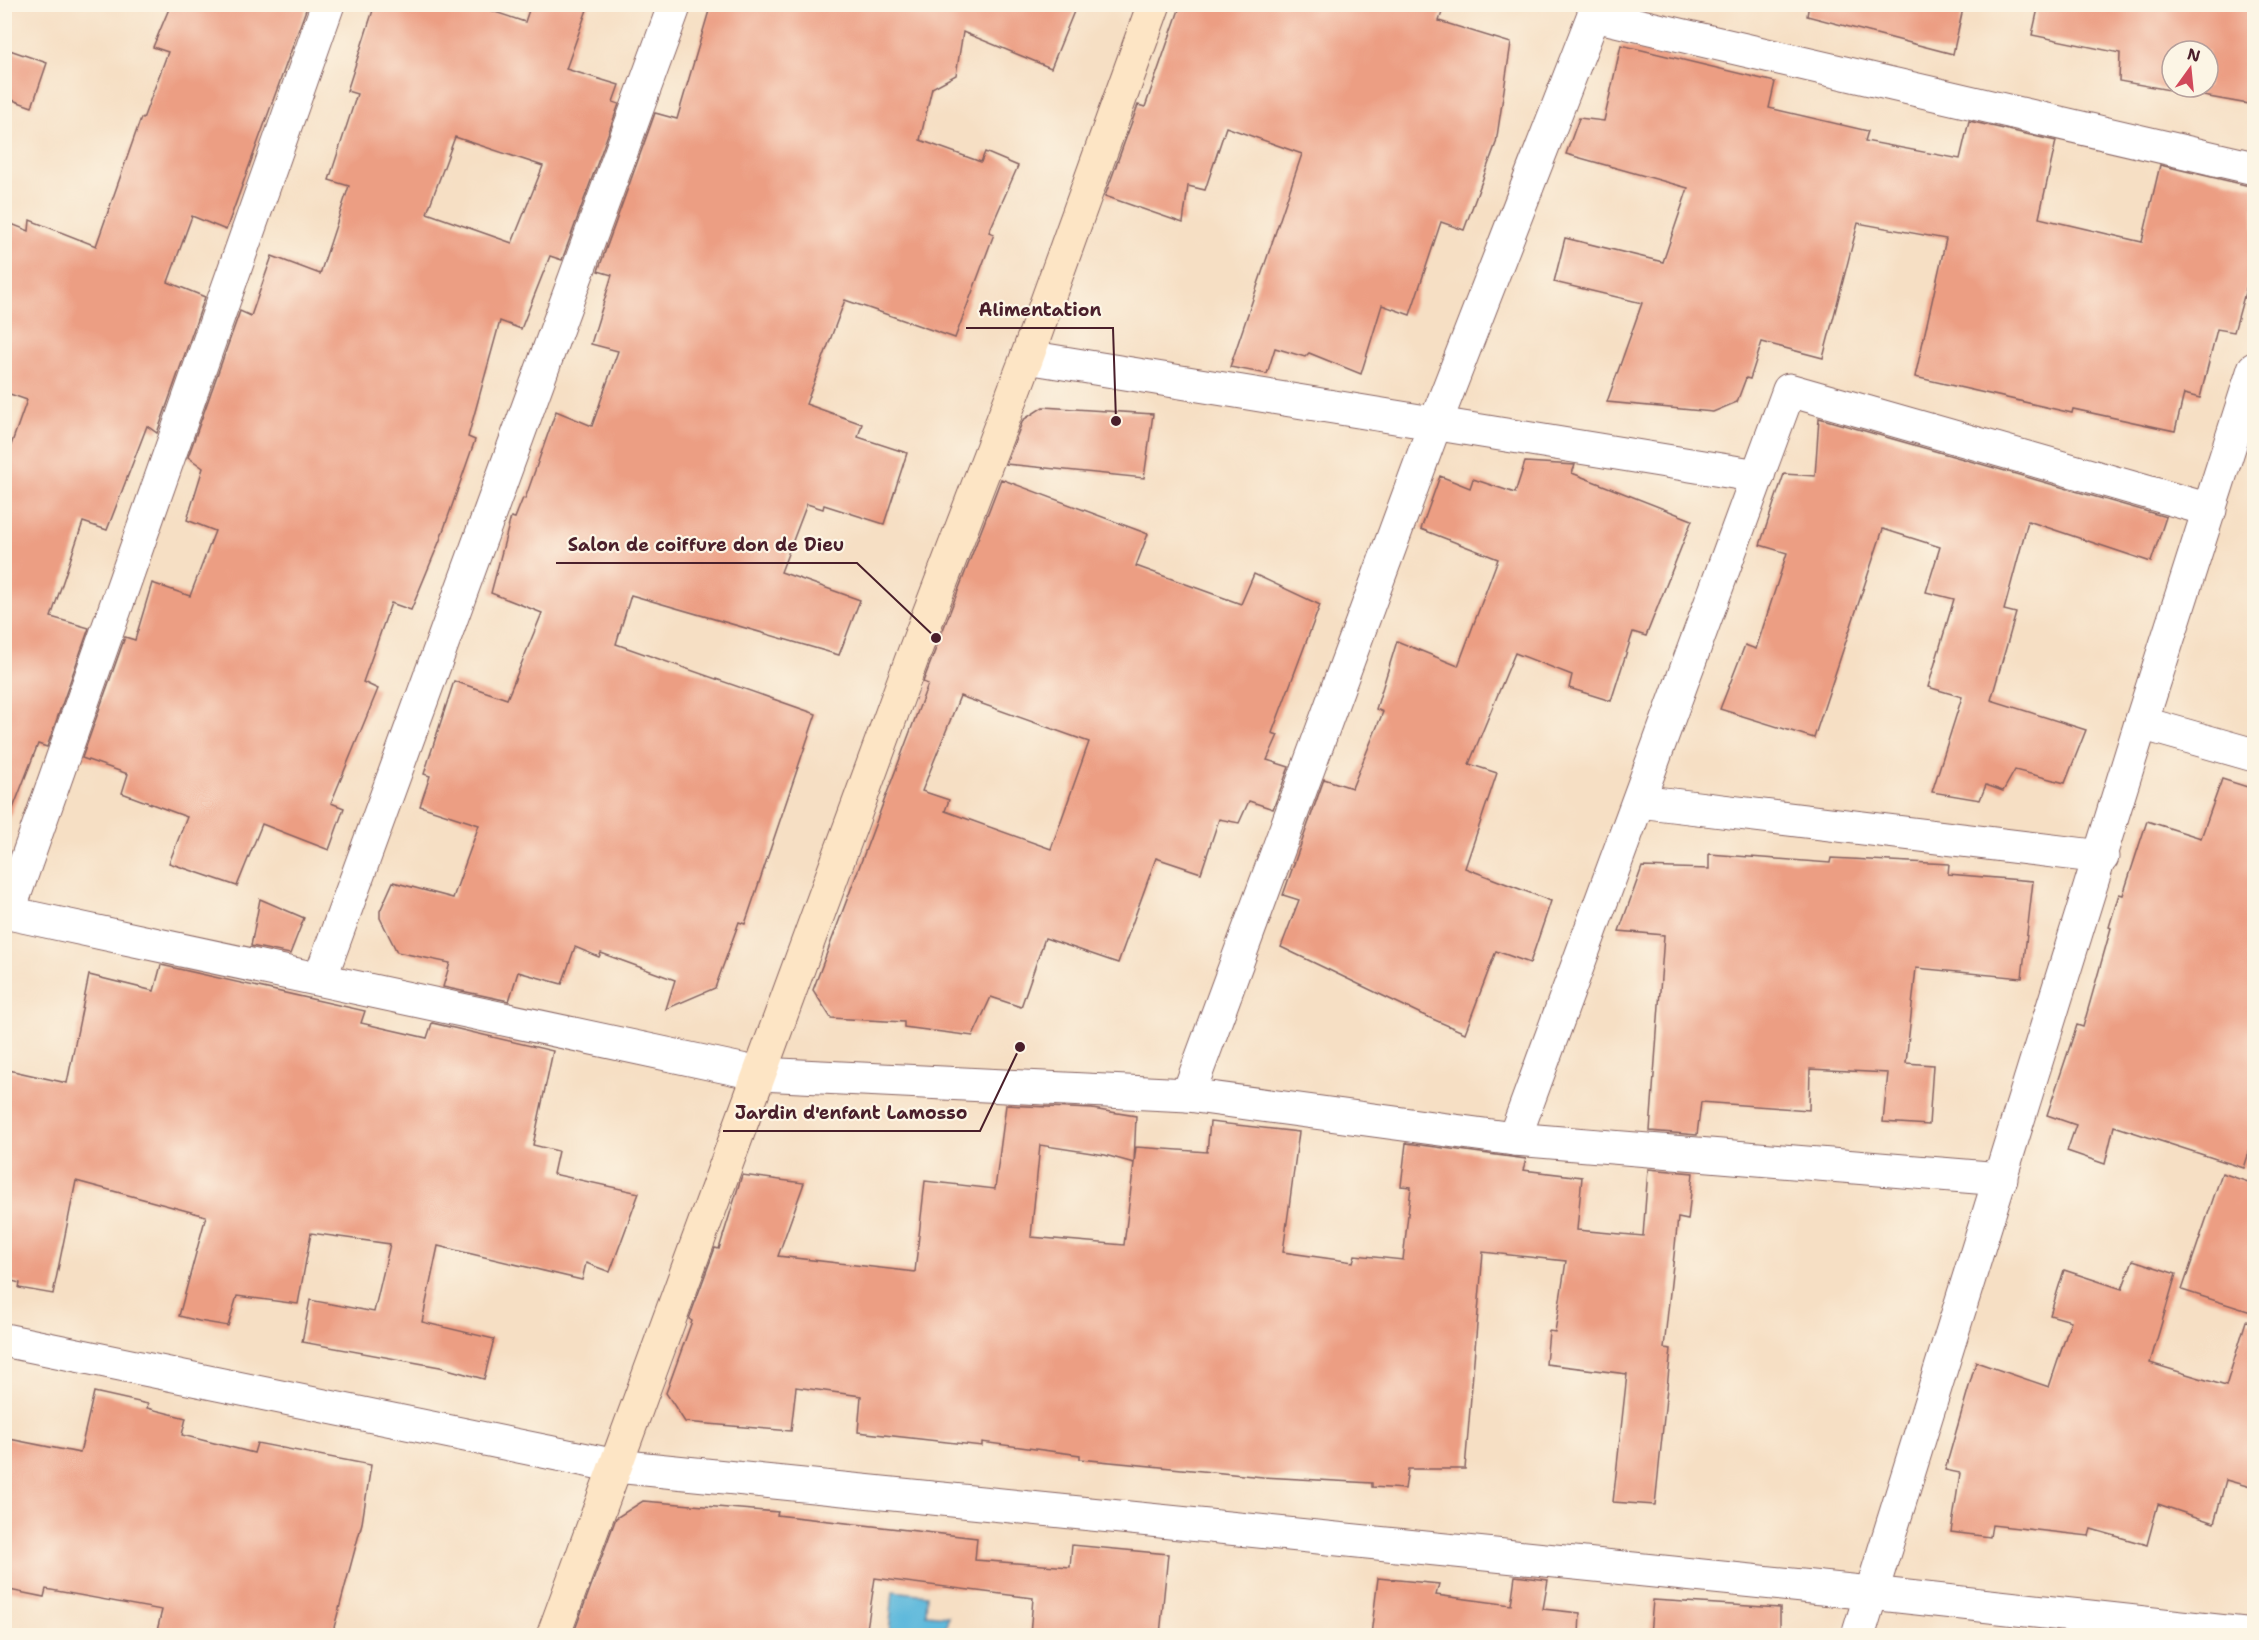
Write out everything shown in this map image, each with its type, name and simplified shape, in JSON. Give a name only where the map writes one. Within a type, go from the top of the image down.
[{"type":"street","points":[[328,4],[6,913],[760,1074],[1188,1095],[1514,1139],[2001,1179]]},
{"type":"street","points":[[320,979],[675,4]]},
{"type":"street","points":[[553,1635],[914,653],[1027,357],[1154,4]]},
{"type":"street","points":[[1188,1095],[1435,424],[1596,10],[2254,168]]},
{"type":"street","points":[[1027,357],[1758,476]]},
{"type":"street","points":[[1858,1635],[2102,857],[2141,723],[2254,369]]},
{"type":"street","points":[[1514,1139],[1789,390],[2210,510]]},
{"type":"street","points":[[2141,723],[2254,755]]},
{"type":"street","points":[[1639,801],[2102,857]]},
{"type":"street","points":[[4,1340],[616,1466],[1871,1593],[2254,1635]]},
{"type":"water","points":[[893,1591],[927,1595],[926,1614],[948,1616],[945,1635],[889,1635]]},
{"type":"building","points":[[171,4],[308,4],[226,230],[192,216],[168,282],[205,297],[157,433],[147,426],[107,530],[83,522],[51,617],[89,628],[47,747],[38,744],[7,824],[4,823],[4,465],[27,400],[4,392],[4,221],[29,231],[30,220],[96,246],[141,118],[143,119],[168,52],[153,47]]},
{"type":"building","points":[[375,4],[471,4],[525,22],[531,4],[589,4],[566,69],[619,85],[613,102],[619,104],[562,260],[550,256],[521,329],[500,321],[468,437],[475,440],[440,540],[411,610],[391,603],[363,682],[378,689],[331,803],[344,808],[329,850],[262,824],[237,886],[169,863],[187,817],[122,793],[128,774],[82,758],[125,637],[135,640],[152,583],[190,596],[215,531],[187,520],[203,468],[188,457],[240,311],[251,316],[272,256],[320,274],[349,186],[329,180],[357,94],[347,91]],"holes":[[[455,137],[543,166],[512,243],[427,213]]]},
{"type":"building","points":[[711,4],[1077,4],[1051,68],[963,32],[956,75],[932,88],[920,140],[981,162],[985,152],[1018,166],[989,232],[994,234],[955,338],[845,300],[806,404],[862,424],[858,437],[907,453],[884,524],[824,505],[823,509],[807,504],[781,572],[860,600],[839,655],[631,595],[616,644],[816,714],[745,924],[739,922],[715,988],[666,1009],[675,980],[601,953],[599,957],[575,947],[562,984],[518,972],[509,1001],[443,987],[450,963],[397,952],[380,918],[380,911],[393,882],[453,898],[479,825],[420,806],[430,776],[424,774],[454,681],[507,699],[542,613],[491,593],[511,517],[515,518],[523,498],[525,499],[556,411],[592,426],[618,351],[591,344],[612,275],[598,271],[655,113],[677,119]]},
{"type":"building","points":[[1181,4],[1445,4],[1439,21],[1511,43],[1496,143],[1464,230],[1441,222],[1410,315],[1382,305],[1361,374],[1309,353],[1305,357],[1275,348],[1267,374],[1230,367],[1302,154],[1226,127],[1205,190],[1188,186],[1183,223],[1105,196],[1138,105],[1145,107]]},
{"type":"building","points":[[1809,4],[1964,4],[1953,54],[1807,16]]},
{"type":"building","points":[[2039,4],[2254,4],[2254,105],[2220,99],[2220,39],[2160,39],[2160,88],[2119,81],[2120,53],[2032,35]]},
{"type":"building","points":[[1621,45],[1775,82],[1769,108],[1868,131],[1865,141],[1960,159],[1969,121],[2056,141],[2039,218],[2142,242],[2160,165],[2254,187],[2254,260],[2234,332],[2217,329],[2200,398],[2184,394],[2175,431],[2073,409],[2072,413],[1915,377],[1946,239],[1858,223],[1823,358],[1762,342],[1750,379],[1746,378],[1737,402],[1713,412],[1607,402],[1642,303],[1554,282],[1565,238],[1663,262],[1688,188],[1566,154],[1579,118],[1604,121]]},
{"type":"building","points":[[4,48],[47,63],[32,107],[4,97]]},
{"type":"building","points":[[1043,407],[1153,414],[1144,478],[1006,464],[1023,420]]},
{"type":"building","points":[[1819,418],[2166,517],[2151,562],[2028,521],[2004,610],[2016,613],[1991,700],[2086,730],[2065,783],[2015,770],[2003,791],[1986,785],[1980,800],[1932,792],[1962,697],[1928,687],[1954,599],[1926,592],[1940,547],[1883,529],[1814,738],[1720,709],[1745,645],[1756,649],[1787,553],[1760,545],[1775,500],[1784,474],[1815,476]]},
{"type":"building","points":[[1525,462],[1575,465],[1572,473],[1692,520],[1646,636],[1633,632],[1611,701],[1569,688],[1572,675],[1515,653],[1469,764],[1497,773],[1465,868],[1551,901],[1530,963],[1496,951],[1465,1033],[1281,947],[1299,900],[1283,895],[1324,779],[1352,788],[1383,712],[1376,709],[1397,641],[1458,666],[1498,559],[1421,529],[1440,476],[1470,488],[1473,479],[1515,493]]},
{"type":"building","points":[[1001,479],[1148,534],[1136,566],[1241,604],[1254,574],[1320,605],[1272,733],[1278,735],[1267,760],[1289,767],[1273,809],[1249,801],[1239,823],[1219,819],[1201,873],[1156,858],[1118,963],[1045,938],[1021,1007],[991,997],[973,1036],[904,1027],[904,1022],[831,1018],[813,990],[928,684],[923,682]],"holes":[[[960,696],[1089,742],[1051,849],[945,811],[949,800],[922,791]]]},
{"type":"building","points":[[2222,779],[2254,789],[2254,1137],[2244,1168],[2114,1126],[2105,1164],[2067,1151],[2076,1125],[2047,1115],[2077,1025],[2083,1027],[2119,894],[2123,895],[2147,821],[2201,838]]},
{"type":"building","points":[[1709,854],[1830,863],[1831,858],[1949,864],[1948,874],[2033,881],[2022,978],[1916,968],[1906,1063],[1933,1065],[1929,1125],[1883,1122],[1888,1073],[1810,1069],[1809,1110],[1701,1102],[1697,1135],[1650,1131],[1664,935],[1619,931],[1642,867],[1709,869]]},
{"type":"building","points":[[260,899],[304,918],[290,954],[251,946]]},
{"type":"building","points":[[161,965],[365,1011],[361,1023],[427,1038],[432,1023],[553,1051],[533,1145],[558,1151],[553,1174],[639,1193],[610,1272],[586,1263],[582,1280],[438,1246],[422,1322],[494,1339],[484,1379],[440,1367],[302,1342],[310,1300],[374,1312],[390,1244],[311,1233],[298,1304],[237,1296],[228,1326],[199,1321],[179,1316],[206,1216],[76,1181],[53,1294],[19,1288],[20,1283],[4,1279],[4,1069],[67,1083],[89,975],[154,991]]},
{"type":"building","points":[[1006,1105],[1092,1109],[1136,1116],[1134,1163],[1105,1155],[1040,1145],[1031,1237],[1124,1245],[1136,1147],[1207,1152],[1210,1122],[1299,1132],[1283,1252],[1353,1262],[1355,1255],[1403,1260],[1411,1187],[1401,1186],[1406,1143],[1526,1159],[1523,1170],[1582,1177],[1577,1230],[1643,1236],[1648,1169],[1693,1173],[1688,1220],[1678,1218],[1664,1348],[1671,1349],[1655,1505],[1613,1502],[1627,1374],[1546,1364],[1549,1331],[1555,1332],[1566,1261],[1483,1252],[1465,1469],[1408,1469],[1405,1489],[1372,1487],[1372,1483],[1263,1477],[1080,1459],[1080,1455],[982,1442],[982,1446],[858,1432],[861,1396],[796,1387],[791,1431],[685,1422],[666,1393],[692,1321],[689,1319],[715,1248],[719,1249],[742,1175],[804,1183],[778,1256],[915,1272],[925,1181],[995,1189]]},
{"type":"building","points":[[2222,1173],[2254,1184],[2254,1313],[2182,1290]]},
{"type":"building","points":[[2133,1260],[2176,1274],[2150,1363],[2226,1386],[2246,1321],[2254,1322],[2254,1488],[2226,1480],[2214,1523],[2158,1504],[2147,1545],[2091,1529],[2089,1536],[1992,1525],[1990,1537],[1951,1532],[1960,1473],[1945,1470],[1976,1362],[2049,1387],[2071,1321],[2050,1315],[2064,1270],[2122,1289]]},
{"type":"building","points":[[94,1392],[148,1404],[147,1408],[186,1418],[182,1435],[254,1453],[257,1443],[371,1465],[362,1523],[332,1635],[156,1635],[162,1610],[46,1589],[44,1597],[4,1589],[4,1438],[80,1453]]},
{"type":"building","points":[[643,1501],[778,1512],[777,1515],[977,1538],[975,1560],[1070,1567],[1072,1545],[1168,1554],[1160,1635],[1030,1635],[1033,1598],[875,1578],[866,1635],[573,1635],[616,1518]]},
{"type":"building","points":[[1515,1576],[1548,1580],[1543,1609],[1580,1613],[1579,1635],[1371,1635],[1378,1578],[1439,1584],[1436,1595],[1511,1605]]},
{"type":"building","points":[[1653,1600],[1780,1608],[1780,1635],[1650,1635]]},
{"type":"place","name":"Alimentation","points":[[1116,421]]},
{"type":"place","name":"Salon de coiffure don de Dieu","points":[[936,638]]},
{"type":"place","name":"Jardin d'enfant Lamosso","points":[[1020,1047]]}]
